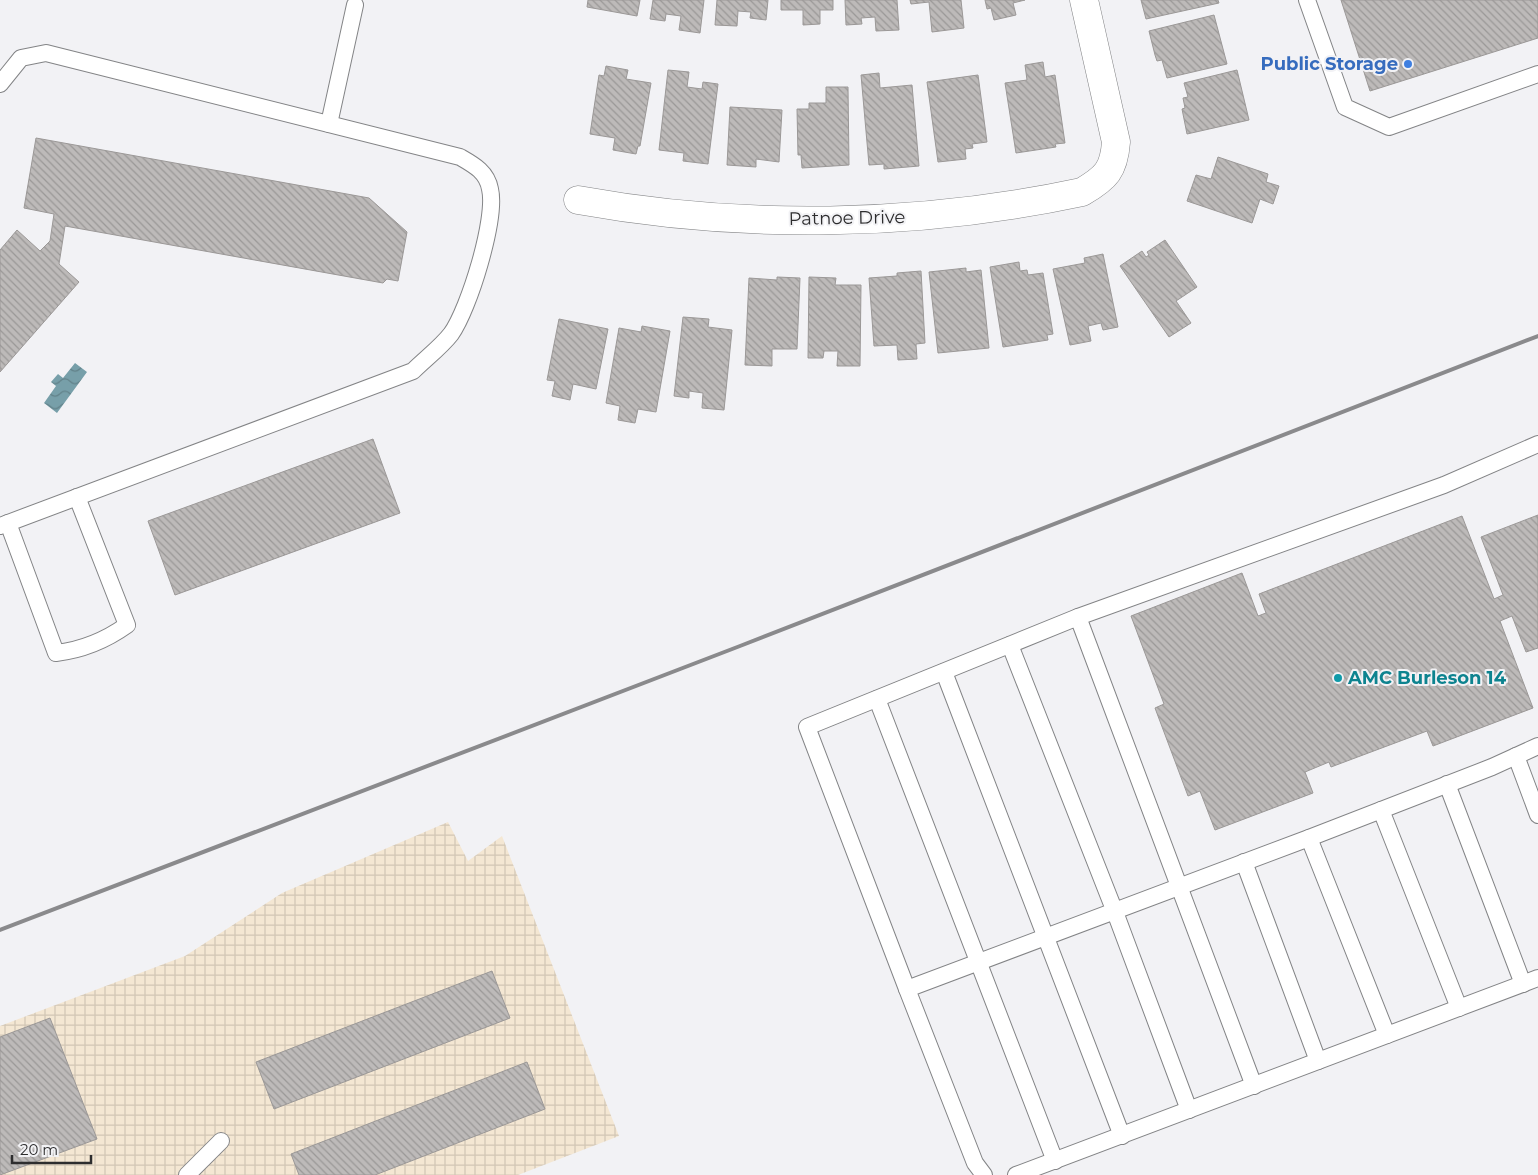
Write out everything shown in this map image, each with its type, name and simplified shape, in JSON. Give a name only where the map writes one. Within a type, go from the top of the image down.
[{"type":"street","name":"Patnoe Drive","points":[[578,200],[642,211],[789,221],[903,218],[1082,192],[1098,183],[1109,172],[1115,158],[1116,142],[1084,0]]},
{"type":"lane","points":[[1307,0],[1344,107],[1389,127],[1538,74]]},
{"type":"lane","points":[[329,124],[355,5]]},
{"type":"lane","points":[[0,84],[21,58],[46,54],[460,156],[481,169],[490,188],[491,207],[475,284],[451,334],[413,371],[77,497],[4,525],[56,653],[77,650],[114,634],[127,625],[77,497]]},
{"type":"lane","points":[[984,1175],[975,1163],[807,727],[1078,617],[1444,485],[1538,444]]},
{"type":"lane","points":[[1078,617],[1254,1086]]},
{"type":"lane","points":[[1010,645],[1115,912],[1188,1110]]},
{"type":"lane","points":[[944,672],[1044,938],[1122,1136]]},
{"type":"lane","points":[[877,699],[1055,1161]]},
{"type":"lane","points":[[907,989],[1382,810],[1538,746]]},
{"type":"lane","points":[[1516,756],[1538,815]]},
{"type":"lane","points":[[1016,1175],[1531,981],[1447,784]]},
{"type":"lane","points":[[1382,810],[1459,1008]]},
{"type":"lane","points":[[1309,838],[1387,1035]]},
{"type":"lane","points":[[1244,862],[1318,1062]]},
{"type":"lane","points":[[187,1175],[221,1141]]},
{"type":"shaded area","points":[[448,822],[468,861],[502,836],[619,1136],[518,1175],[0,1175],[0,1026],[185,956],[282,893]]},
{"type":"water","points":[[75,363],[87,372],[57,413],[44,403],[56,386],[51,382],[58,374],[63,378]]},
{"type":"building","points":[[588,0],[640,0],[637,16],[587,7]]},
{"type":"building","points":[[653,0],[704,0],[700,33],[679,30],[681,16],[666,14],[665,21],[650,19]]},
{"type":"building","points":[[717,0],[768,0],[766,20],[750,18],[751,12],[738,11],[737,26],[715,25]]},
{"type":"building","points":[[781,0],[833,0],[833,10],[820,10],[820,24],[803,25],[803,10],[781,10]]},
{"type":"building","points":[[845,0],[897,0],[899,30],[876,31],[875,17],[861,18],[862,24],[846,25]]},
{"type":"building","points":[[910,0],[961,0],[964,28],[932,32],[929,2],[911,4]]},
{"type":"building","points":[[985,0],[1025,0],[1013,3],[1016,15],[994,20],[991,8],[987,9]]},
{"type":"building","points":[[1141,0],[1218,0],[1219,3],[1146,19]]},
{"type":"building","name":"Public Storage","points":[[1341,0],[1538,0],[1538,38],[1370,91]]},
{"type":"building","points":[[1214,15],[1227,64],[1167,78],[1162,60],[1157,61],[1149,31]]},
{"type":"building","points":[[1043,62],[1045,77],[1055,75],[1065,143],[1055,144],[1056,147],[1016,153],[1005,83],[1027,80],[1025,65]]},
{"type":"building","points":[[606,66],[628,70],[626,79],[651,83],[640,146],[638,146],[636,154],[613,150],[615,138],[590,134],[599,75],[604,76]]},
{"type":"building","points":[[668,70],[689,72],[687,87],[702,89],[703,82],[718,84],[708,164],[683,161],[684,153],[659,150]]},
{"type":"building","points":[[1237,70],[1249,120],[1187,134],[1182,109],[1185,108],[1183,98],[1188,97],[1184,83]]},
{"type":"building","points":[[879,73],[880,88],[912,85],[919,166],[884,169],[884,164],[869,165],[861,75]]},
{"type":"building","points":[[978,75],[987,142],[972,144],[973,148],[965,149],[966,159],[938,162],[927,82]]},
{"type":"building","points":[[826,87],[848,87],[849,165],[802,168],[801,155],[798,155],[797,109],[809,109],[809,103],[826,103]]},
{"type":"building","points":[[730,107],[782,110],[779,162],[756,159],[756,167],[727,165]]},
{"type":"building","points":[[36,138],[369,198],[407,232],[398,281],[387,279],[383,283],[65,226],[59,264],[79,282],[0,372],[0,250],[17,230],[40,251],[50,241],[54,214],[24,208]]},
{"type":"building","points":[[1218,157],[1268,174],[1266,182],[1279,186],[1273,204],[1260,199],[1252,223],[1187,201],[1196,175],[1211,179]]},
{"type":"building","points":[[1165,240],[1197,287],[1176,301],[1191,323],[1169,337],[1120,266],[1142,251],[1146,257],[1149,255],[1147,252]]},
{"type":"building","points":[[1103,254],[1118,327],[1103,330],[1101,323],[1088,326],[1091,341],[1070,345],[1053,269],[1085,263],[1084,258]]},
{"type":"building","points":[[1019,262],[1020,271],[1027,270],[1028,275],[1043,273],[1053,334],[1047,335],[1048,340],[1003,347],[990,267]]},
{"type":"building","points":[[966,268],[966,272],[981,270],[989,348],[938,353],[929,272]]},
{"type":"building","points":[[921,271],[925,343],[916,344],[917,359],[898,360],[897,345],[874,346],[869,278],[897,276],[897,273]]},
{"type":"building","points":[[777,277],[800,278],[797,349],[772,349],[772,366],[745,365],[749,278],[777,280]]},
{"type":"building","points":[[809,277],[836,278],[835,285],[861,285],[860,366],[837,366],[838,351],[824,351],[823,358],[808,358]]},
{"type":"building","points":[[683,317],[709,319],[708,327],[732,330],[724,410],[702,408],[703,393],[689,391],[689,398],[674,396]]},
{"type":"building","points":[[559,319],[608,329],[596,389],[573,384],[570,400],[552,396],[555,381],[547,380]]},
{"type":"building","points":[[642,326],[670,331],[656,412],[638,409],[635,423],[618,420],[620,406],[606,403],[619,328],[641,332]]},
{"type":"building","points":[[373,439],[400,513],[175,595],[148,521]]},
{"type":"building","name":"AMC Burleson 14","points":[[1538,515],[1538,648],[1526,652],[1512,616],[1500,621],[1533,708],[1433,746],[1427,731],[1331,767],[1329,762],[1305,772],[1313,793],[1215,830],[1200,791],[1188,796],[1155,708],[1164,704],[1131,616],[1242,573],[1258,616],[1266,613],[1259,594],[1462,516],[1494,599],[1503,595],[1481,537]]},
{"type":"building","points":[[492,971],[510,1018],[274,1109],[256,1062]]},
{"type":"building","points":[[50,1018],[97,1139],[0,1175],[0,1037]]},
{"type":"building","points":[[527,1062],[545,1109],[375,1175],[299,1175],[291,1154]]},
{"type":"railway","points":[[0,930],[740,646],[1538,336]]},
{"type":"place","name":"Public Storage","points":[[1408,64]]},
{"type":"place","name":"AMC Burleson 14","points":[[1338,678]]}]
